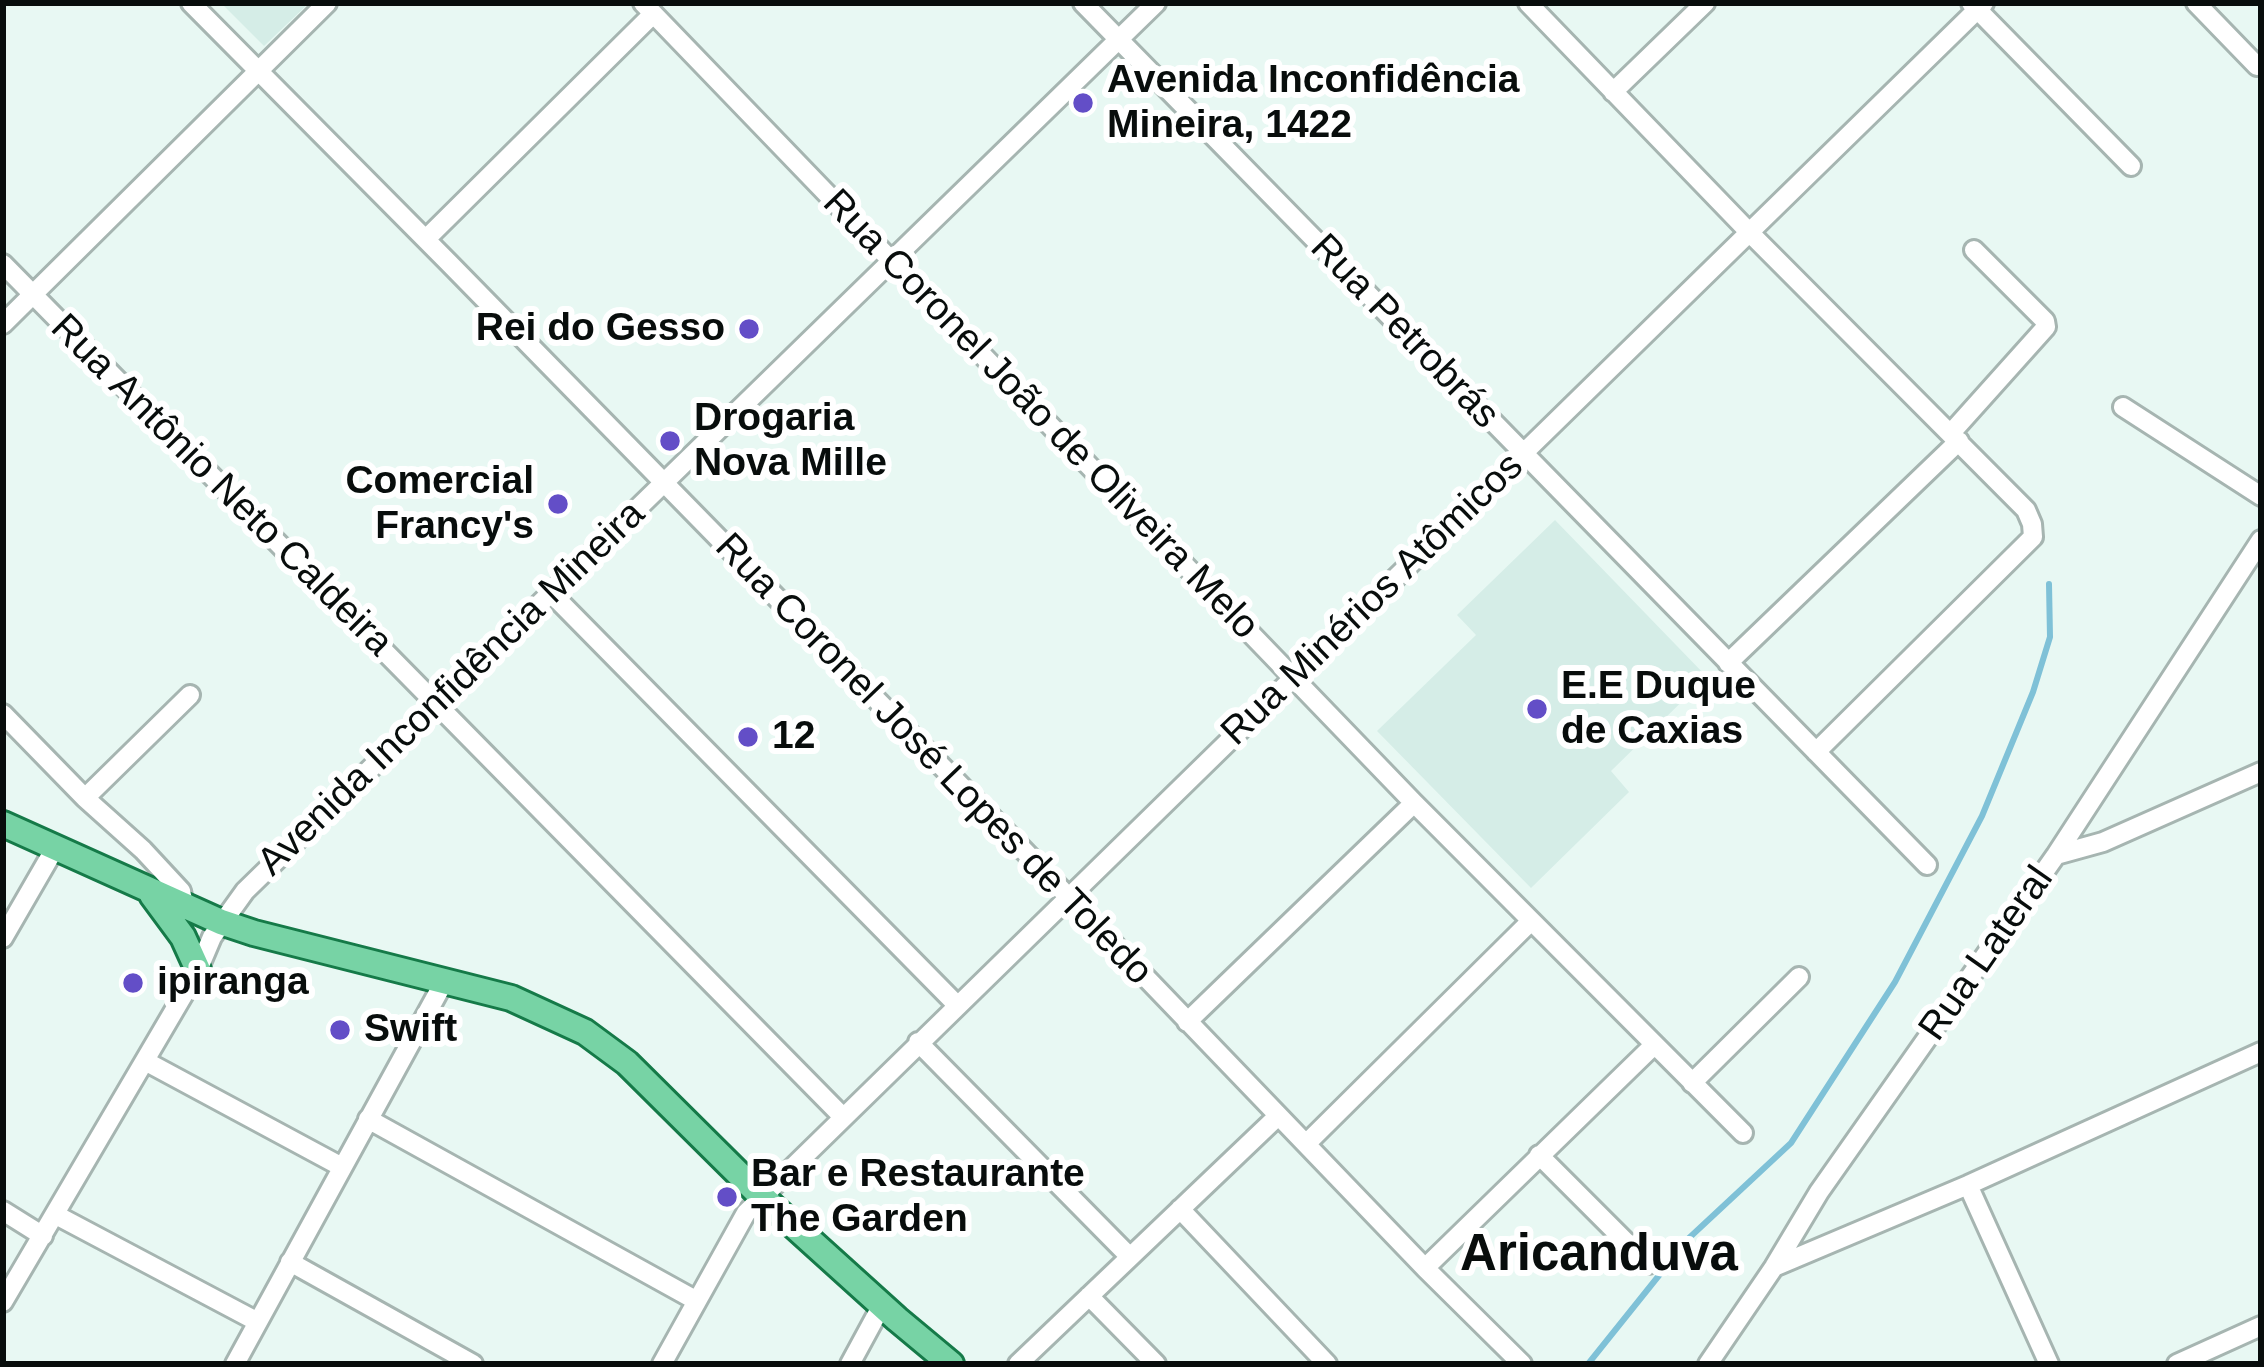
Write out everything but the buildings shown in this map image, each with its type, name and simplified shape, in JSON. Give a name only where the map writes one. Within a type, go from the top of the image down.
[{"type":"main road","points":[[3,824],[221,922],[511,998],[585,1032],[626,1063],[762,1197],[951,1364]]},
{"type":"main road","points":[[146,889],[175,924],[198,970]]},
{"type":"street","name":"Rua Coronel José Lopes de Toledo","points":[[191,3],[1522,1364]]},
{"type":"street","points":[[3,323],[327,3]]},
{"type":"street","name":"Rua Petrobrás","points":[[1083,3],[1927,866]]},
{"type":"street","name":"Avenida Inconfidência Mineira","points":[[3,1302],[198,970],[212,937],[245,891],[1156,3]]},
{"type":"street","points":[[1528,3],[2026,510],[2032,536],[1816,752]]},
{"type":"street","points":[[1613,92],[1705,3]]},
{"type":"street","points":[[2196,3],[2257,66]]},
{"type":"street","points":[[1978,5],[2131,166]]},
{"type":"street","name":"Rua Minérios Atômicos","points":[[662,1364],[746,1213],[1978,5]]},
{"type":"street","points":[[425,239],[648,8]]},
{"type":"street","name":"Rua Coronel João de Oliveira Melo","points":[[648,8],[1414,803],[1743,1133]]},
{"type":"street","points":[[1728,662],[1955,437],[2046,327],[1974,250]]},
{"type":"street","name":"Rua Antônio Neto Caldeira","points":[[3,264],[843,1117]]},
{"type":"street","points":[[2123,407],[2261,496]]},
{"type":"street","name":"Rua Lateral","points":[[1708,1364],[1819,1192],[2056,855],[2261,540]]},
{"type":"street","points":[[550,592],[956,1005]]},
{"type":"street","points":[[85,798],[190,695]]},
{"type":"street","points":[[3,714],[181,891],[184,904]]},
{"type":"street","points":[[2056,855],[2102,842],[2261,772]]},
{"type":"street","points":[[1187,1022],[1414,803]]},
{"type":"street","points":[[100,868],[110,865],[124,848],[121,829]]},
{"type":"street","points":[[3,938],[55,848]]},
{"type":"street","points":[[1306,1144],[1530,922]]},
{"type":"street","points":[[1692,1084],[1799,977]]},
{"type":"street","points":[[235,1364],[445,980]]},
{"type":"street","points":[[919,1042],[1130,1257]]},
{"type":"street","points":[[1425,1268],[1654,1045]]},
{"type":"street","points":[[1774,1267],[1968,1186],[2261,1052]]},
{"type":"street","points":[[145,1061],[342,1167]]},
{"type":"street","points":[[1018,1364],[1278,1116]]},
{"type":"street","points":[[368,1119],[697,1300]]},
{"type":"street","points":[[1539,1155],[1648,1264]]},
{"type":"street","points":[[1968,1186],[2049,1364]]},
{"type":"street","points":[[1180,1209],[1327,1364]]},
{"type":"street","points":[[3,1211],[43,1236]]},
{"type":"street","points":[[56,1215],[258,1322]]},
{"type":"street","points":[[290,1262],[473,1364]]},
{"type":"street","points":[[1089,1296],[1156,1364]]},
{"type":"street","points":[[850,1364],[882,1306]]},
{"type":"street","points":[[2177,1364],[2261,1326]]},
{"type":"shaded area","points":[[221,3],[309,3],[264,46]]},
{"type":"shaded area","name":"E.E Duque de Caxias","points":[[1555,520],[1707,677],[1611,771],[1629,792],[1531,888],[1377,731],[1476,635],[1457,615]]},
{"type":"waterway","points":[[1588,1364],[1689,1238],[1791,1143],[1895,982],[1982,816],[2033,692],[2050,637],[2049,584]]},
{"type":"place","name":"Avenida Inconfidência Mineira, 1422","points":[[1083,103]]},
{"type":"place","name":"Rei do Gesso","points":[[749,329]]},
{"type":"place","name":"Drogaria Nova Mille","points":[[670,441]]},
{"type":"place","name":"Comercial Francy's","points":[[558,504]]},
{"type":"place","name":"E.E Duque de Caxias","points":[[1537,709]]},
{"type":"place","name":"12","points":[[748,737]]},
{"type":"place","name":"ipiranga","points":[[133,983]]},
{"type":"place","name":"Swift","points":[[340,1030]]},
{"type":"place","name":"Bar e Restaurante The Garden","points":[[727,1197]]},
{"type":"district","name":"Aricanduva","points":[[1599,1256]]}]
